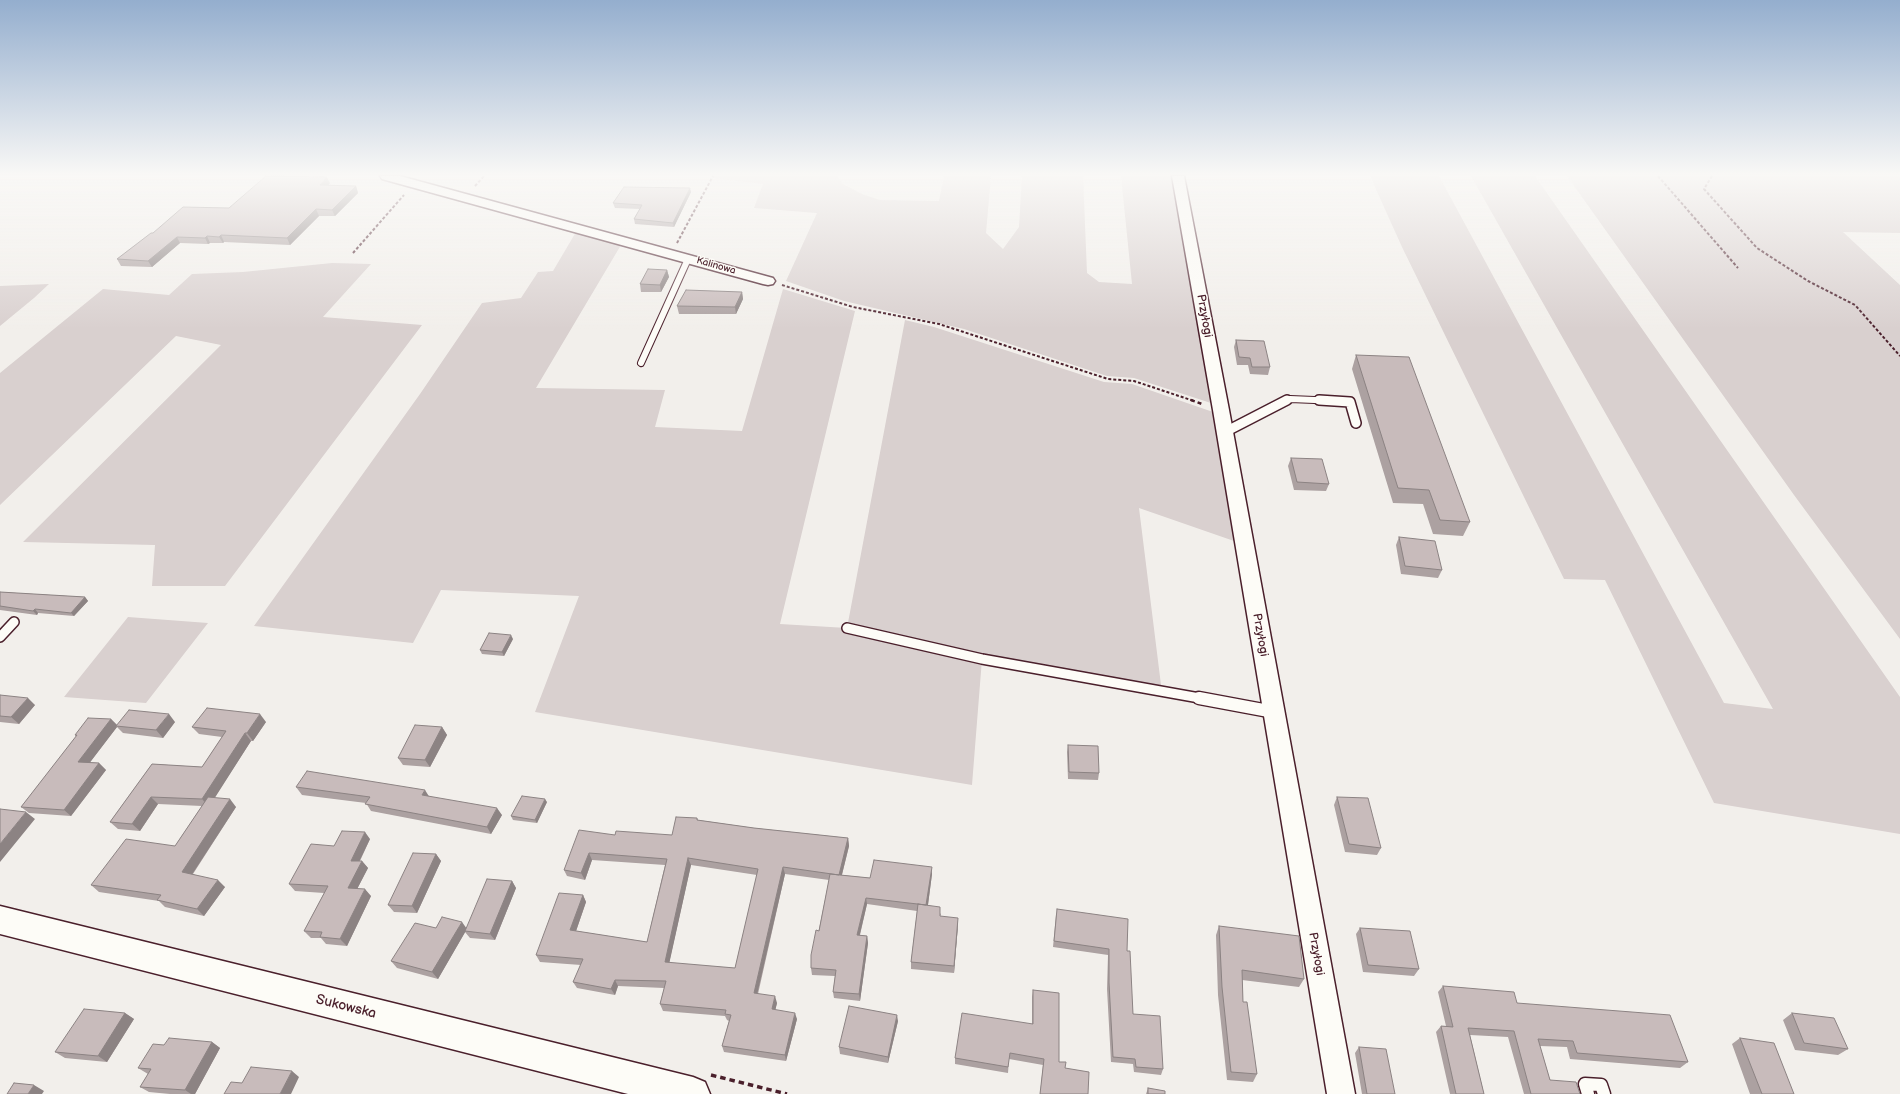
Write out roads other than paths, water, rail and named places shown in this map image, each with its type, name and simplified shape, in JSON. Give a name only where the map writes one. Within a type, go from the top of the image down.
[{"type":"street","name":"Kalinowa","points":[[572,227],[768,281]]},
{"type":"street","name":"Przyłogi","points":[[1187,227],[1225,432],[1341,1094]]},
{"type":"street","name":"Sukowska","points":[[0,920],[692,1094]]},
{"type":"lane","points":[[641,363],[688,259]]},
{"type":"lane","points":[[1225,432],[1290,399],[1350,402],[1356,423]]},
{"type":"lane","points":[[0,637],[14,622]]},
{"type":"lane","points":[[847,628],[982,659],[1274,712]]},
{"type":"lane","points":[[1588,1094],[1585,1084],[1601,1085],[1604,1094]]}]
